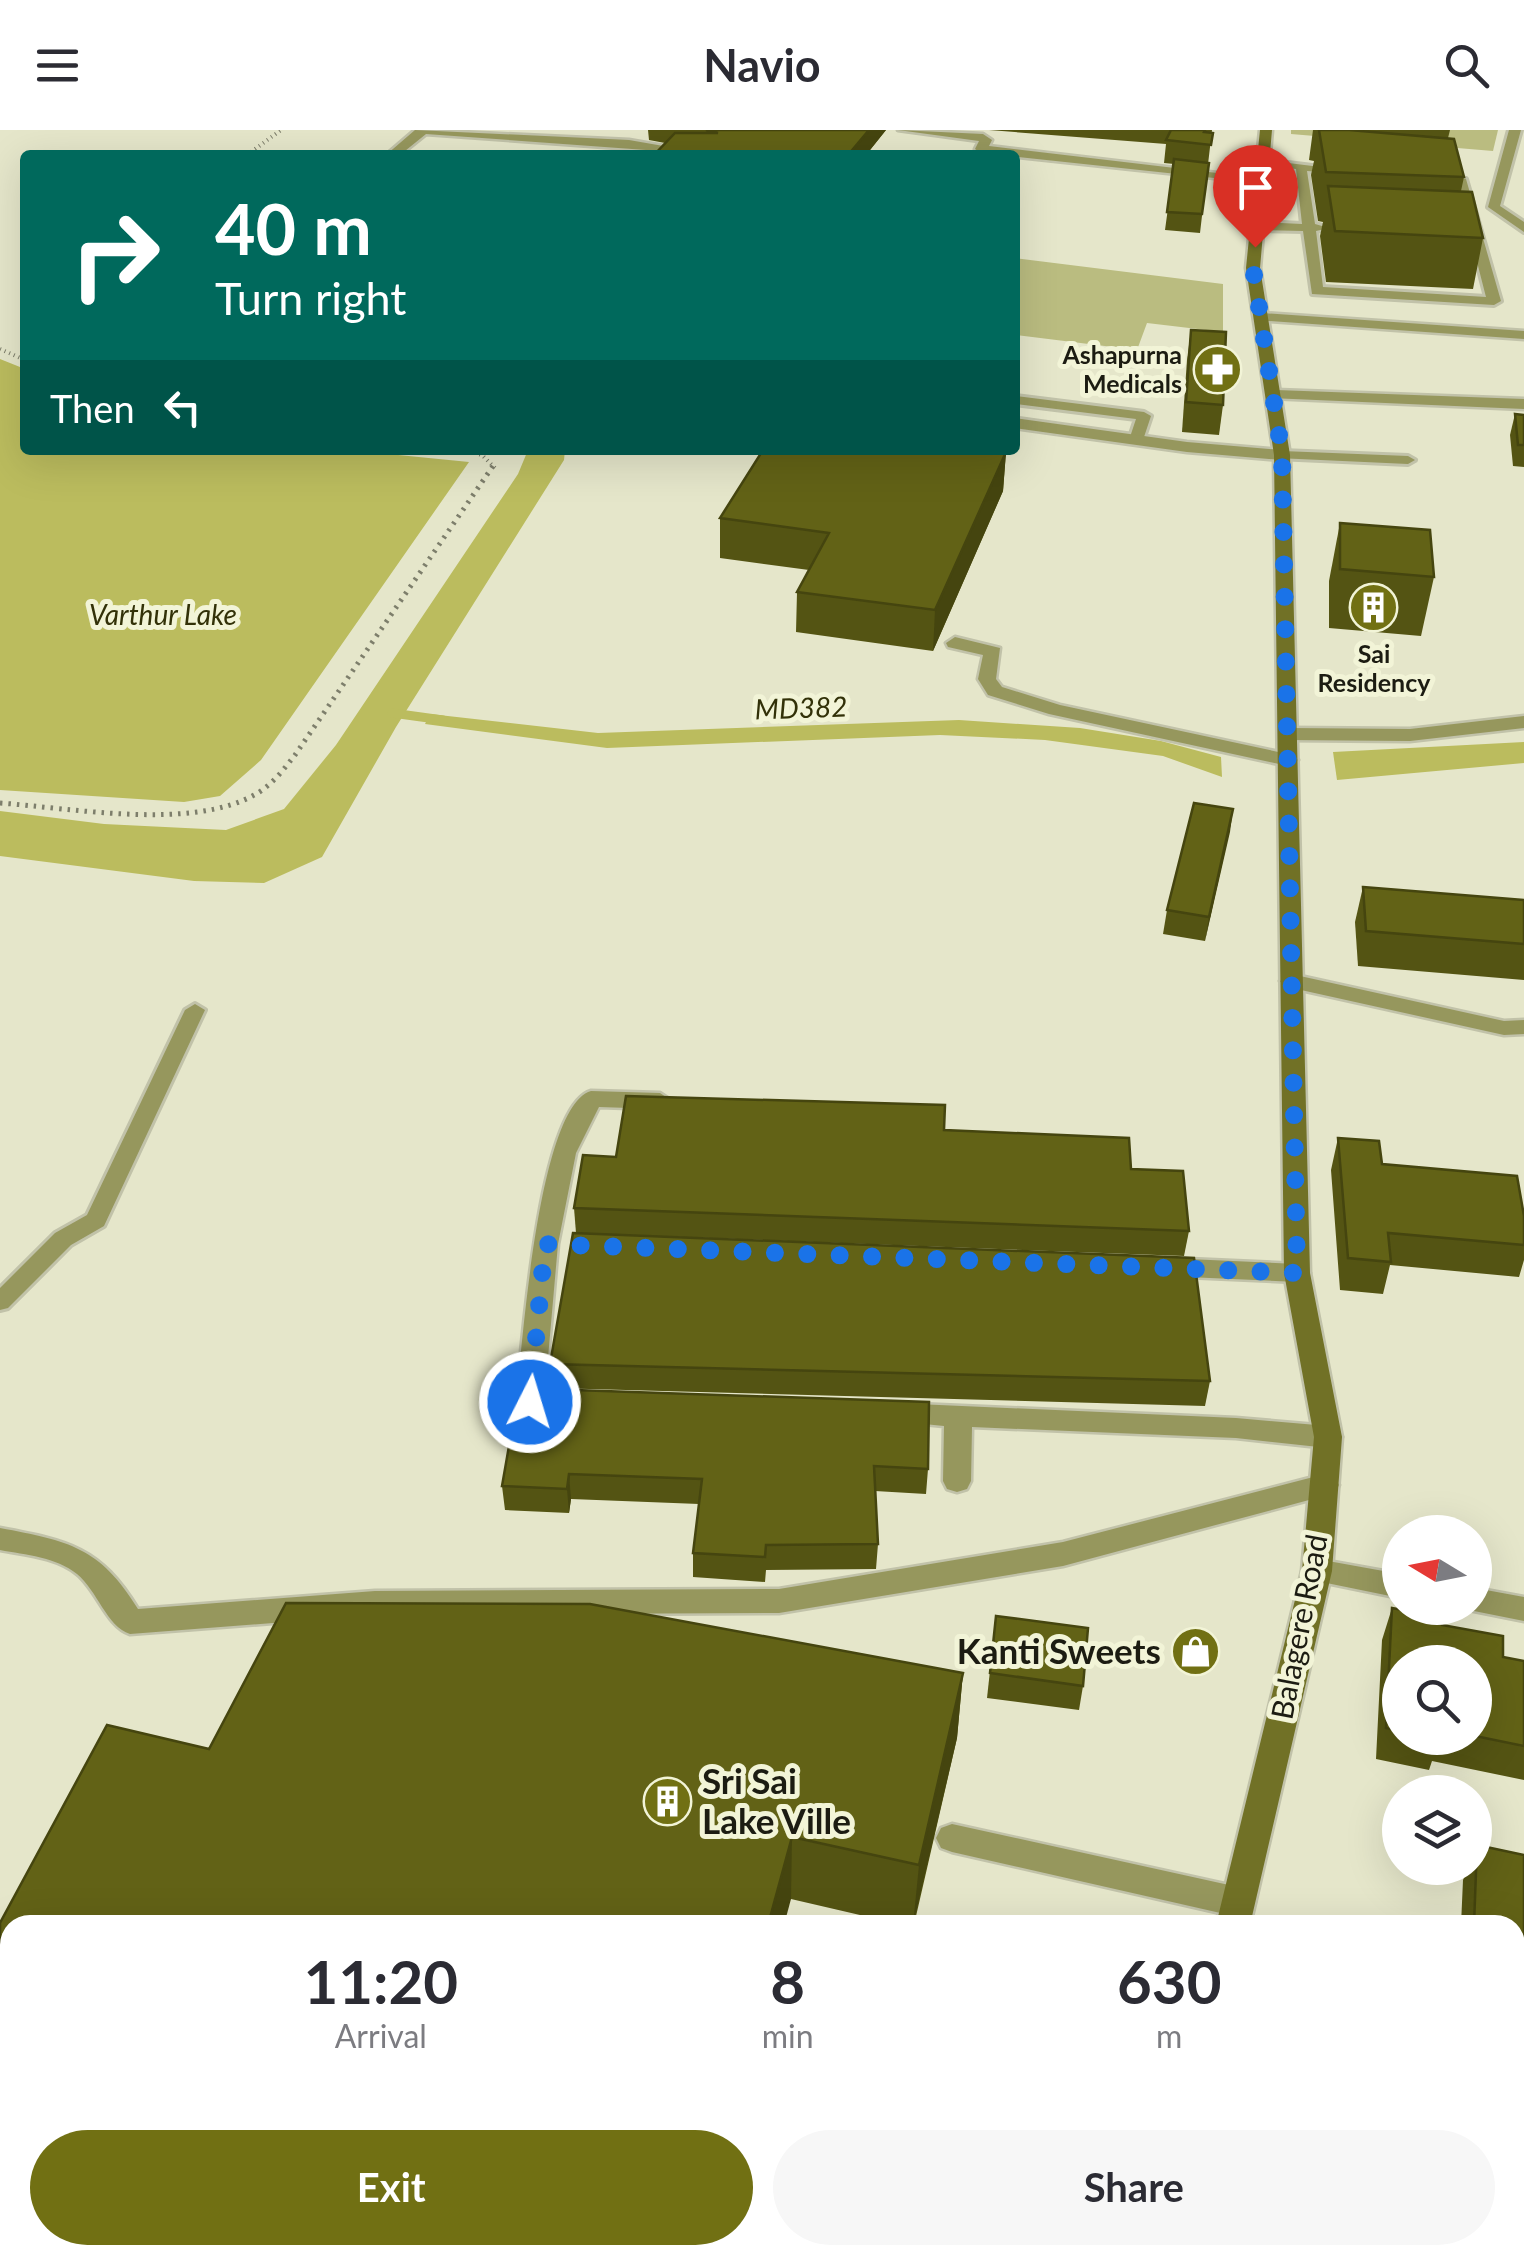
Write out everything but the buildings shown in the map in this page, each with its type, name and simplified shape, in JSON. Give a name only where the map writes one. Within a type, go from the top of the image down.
[{"type":"street","points":[[398,150],[423,130],[673,150]]},
{"type":"street","points":[[904,130],[983,138],[986,140],[980,150]]},
{"type":"street","name":"Balagere Road","points":[[1236,1913],[1318,1571],[1328,1438],[1297,1273],[1282,454],[1276,395],[1253,268],[1266,130]]},
{"type":"street","points":[[1020,155],[1262,171]]},
{"type":"street","points":[[1261,317],[1524,335]]},
{"type":"street","points":[[1276,395],[1524,404]]},
{"type":"street","points":[[1020,424],[1282,454]]},
{"type":"street","points":[[955,643],[994,652],[987,679],[995,691],[1007,695],[1288,747],[1524,722]]},
{"type":"street","points":[[1292,981],[1504,1028],[1524,1027]]},
{"type":"street","points":[[608,1404],[530,1402],[555,1245],[564,1154],[590,1100],[690,1102]]},
{"type":"street","points":[[1142,1266],[1297,1273]]},
{"type":"street","points":[[860,1412],[1236,1428],[1328,1438]]},
{"type":"street","points":[[957,1481],[958,1415]]},
{"type":"street","points":[[0,1538],[74,1553],[108,1584],[130,1622],[375,1603],[779,1601],[1063,1554],[1325,1486]]},
{"type":"street","points":[[1318,1571],[1382,1583]]},
{"type":"street","points":[[1492,1603],[1524,1609]]},
{"type":"street","points":[[952,1838],[1236,1913]]},
{"type":"lane","points":[[1516,130],[1494,207],[1524,228]]},
{"type":"lane","points":[[1262,171],[1302,166],[1355,171]]},
{"type":"lane","points":[[1302,166],[1316,291],[1494,301],[1462,180],[1426,177]]},
{"type":"lane","points":[[1257,226],[1347,230]]},
{"type":"lane","points":[[1458,234],[1476,236]]},
{"type":"lane","points":[[1020,401],[1144,416],[1136,440]]},
{"type":"lane","points":[[1282,454],[1408,460]]},
{"type":"lane","points":[[0,1302],[63,1238],[96,1220],[195,1010]]},
{"type":"path","points":[[253,150],[281,130]]},
{"type":"path","points":[[0,803],[193,812],[228,806],[254,796],[295,755],[495,468],[479,455]]},
{"type":"green space","points":[[1291,130],[1498,130],[1493,151],[1291,134]]},
{"type":"green space","points":[[1020,259],[1223,284],[1223,332],[1147,323],[1137,350],[1020,336]]},
{"type":"water","name":"Varthur Lake","points":[[0,359],[20,367],[20,455],[398,455],[469,462],[261,760],[220,796],[184,802],[0,790]]},
{"type":"water","points":[[526,455],[564,455],[396,727],[322,857],[264,883],[194,881],[0,856],[0,811],[104,824],[226,830],[284,809],[336,745],[518,474]]},
{"type":"water","points":[[430,714],[598,733],[959,720],[1080,728],[1161,741],[1221,757],[1222,777],[1163,756],[1045,740],[940,735],[607,748],[425,724]]},
{"type":"water","points":[[1524,742],[1524,763],[1337,780],[1333,752]]},
{"type":"waterway","name":"MD382","points":[[392,713],[443,720]]},
{"type":"place","name":"Ashapurna Medicals","points":[[1217,369]]},
{"type":"place","name":"Sai Residency","points":[[1374,608]]},
{"type":"place","name":"Kanti Sweets","points":[[1196,1652]]},
{"type":"place","name":"Sri Sai Lake Ville","points":[[667,1802]]},
{"type":"route","points":[[530,1402],[545,1244],[1297,1273],[1282,454],[1276,395],[1253,268],[1255,247]]}]
